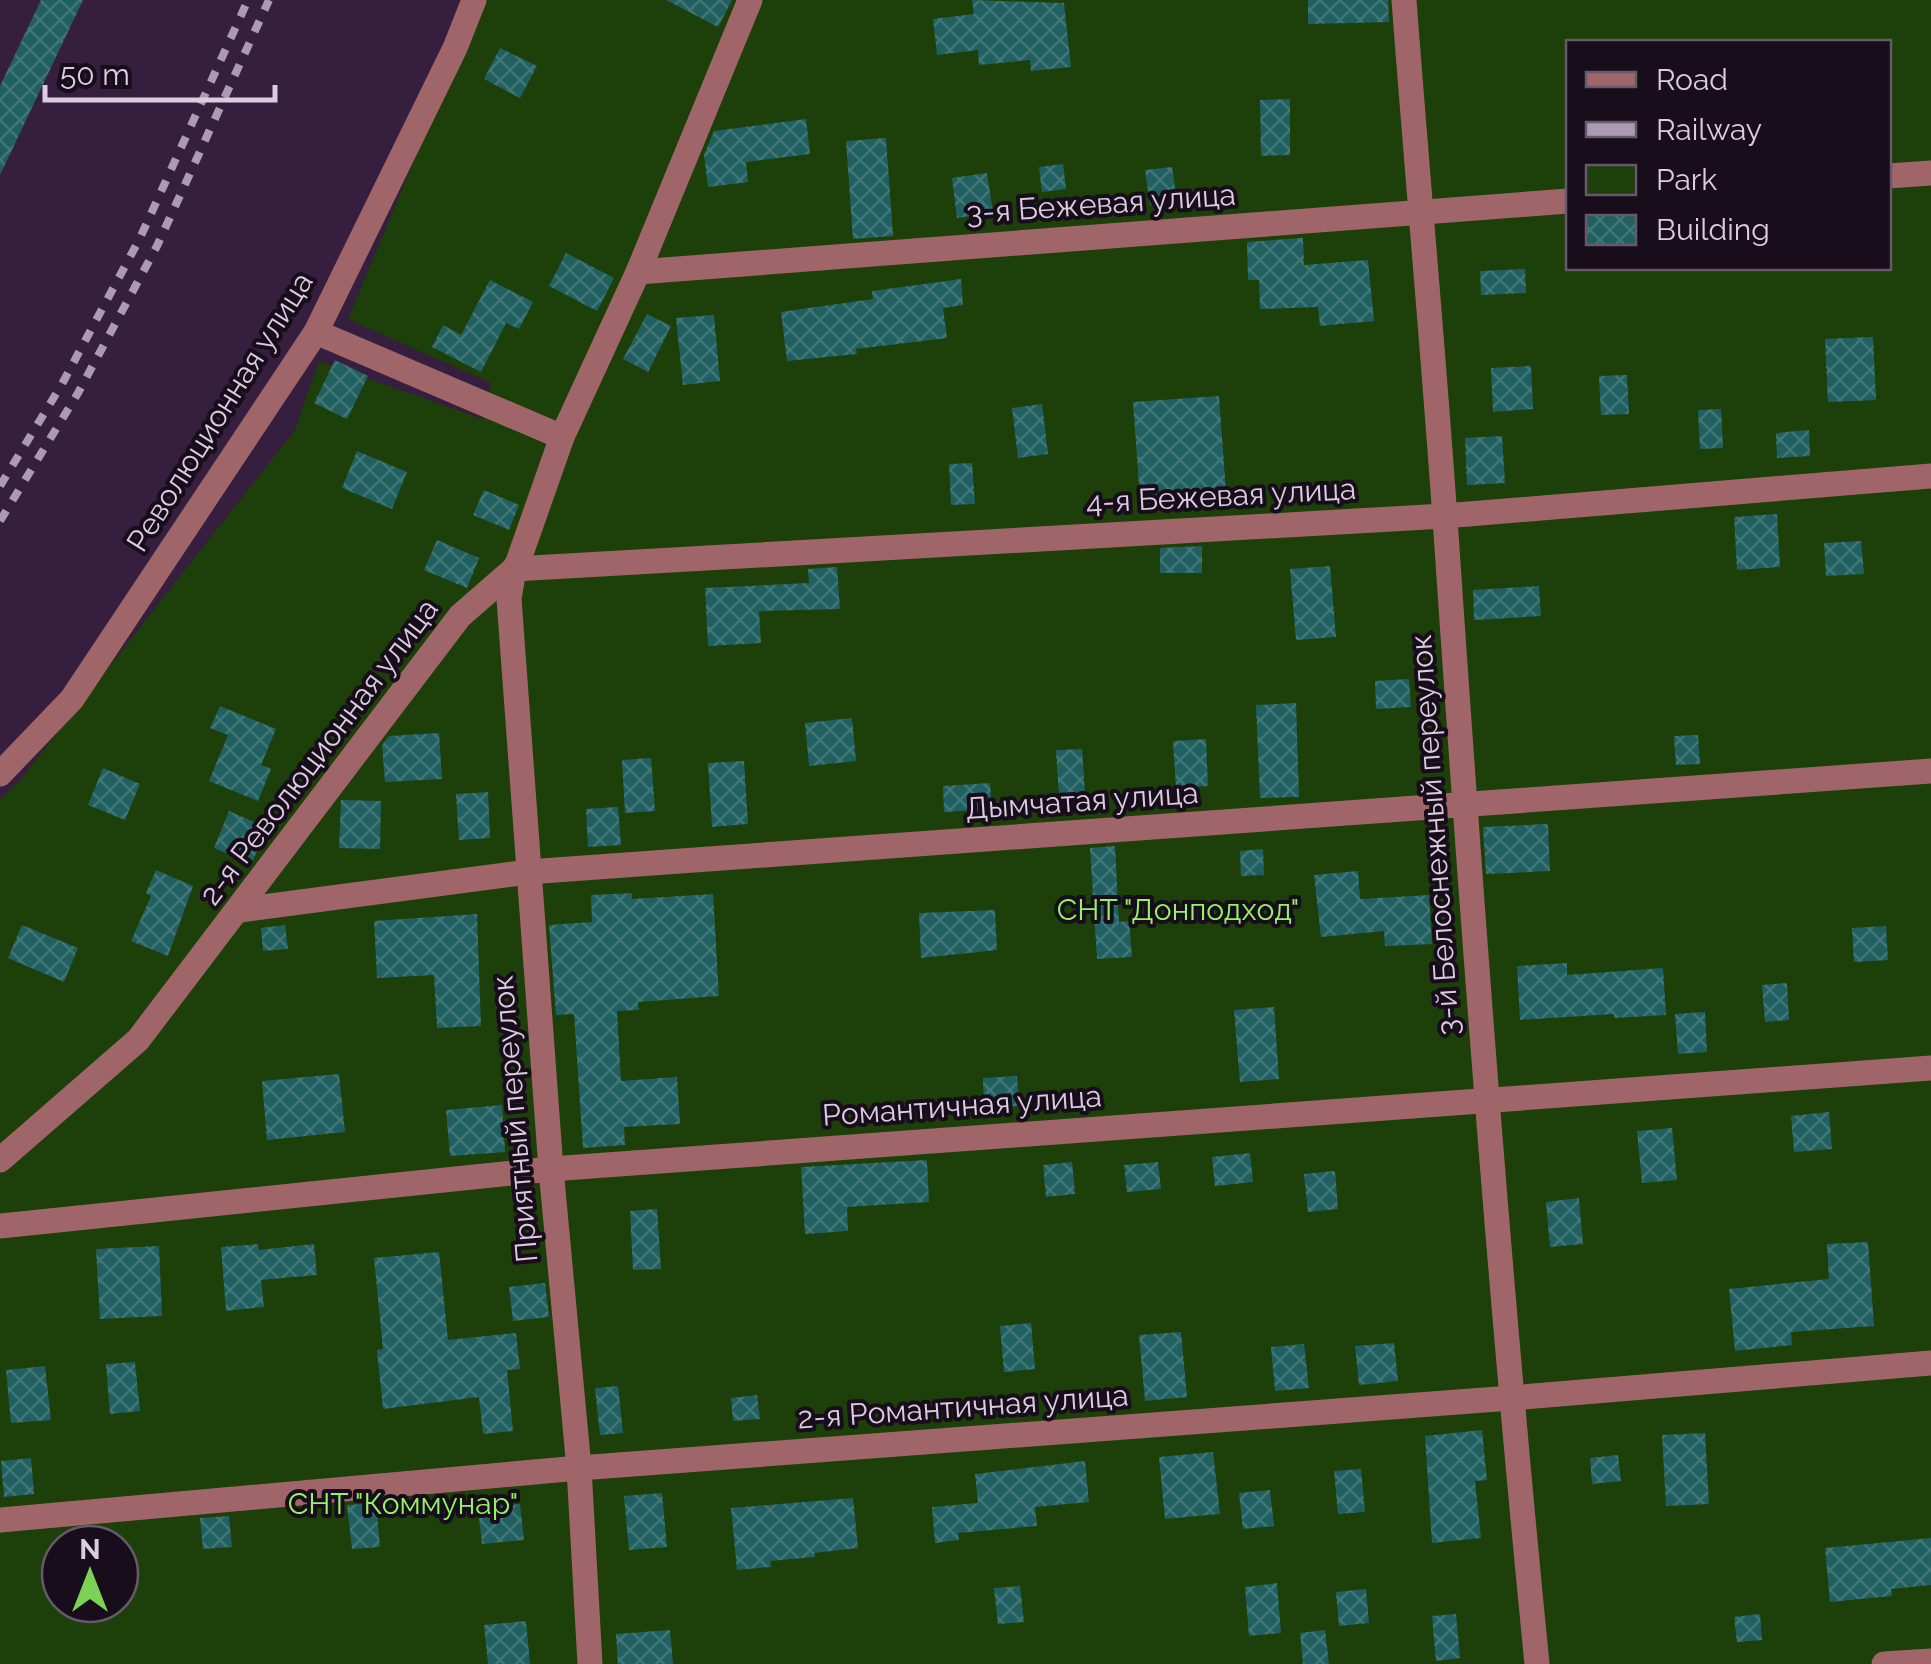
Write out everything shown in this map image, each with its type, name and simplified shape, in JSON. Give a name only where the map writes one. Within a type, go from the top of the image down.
[{"type":"street","name":"Революционная улица","points":[[0,774],[72,699],[316,332],[456,48],[474,0]]},
{"type":"street","name":"2-я Революционная улица","points":[[0,1160],[138,1040],[460,616],[514,569],[562,437],[638,272],[750,0]]},
{"type":"street","name":"3-й Белоснежный переулок","points":[[1404,0],[1463,806],[1511,1398],[1537,1664]]},
{"type":"street","points":[[1891,176],[1931,173]]},
{"type":"street","name":"3-я Бежевая улица","points":[[638,272],[1566,201]]},
{"type":"street","points":[[316,332],[562,437]]},
{"type":"street","name":"4-я Бежевая улица","points":[[514,569],[1444,516],[1931,476]]},
{"type":"street","name":"Приятный переулок","points":[[514,569],[509,600],[551,1168],[579,1468],[590,1664]]},
{"type":"street","name":"Дымчатая улица","points":[[240,910],[528,872],[1931,771]]},
{"type":"street","name":"Романтичная улица","points":[[0,1226],[551,1168],[1931,1068]]},
{"type":"street","name":"2-я Романтичная улица","points":[[0,1520],[579,1468],[1511,1398],[1931,1362]]},
{"type":"street","points":[[1884,1664],[1931,1660]]},
{"type":"green space","name":"СНТ \"Донподход\"","points":[[481,0],[1931,0],[1931,1664],[0,1664],[0,799],[21,779],[295,430],[319,361],[482,419],[491,383],[348,319]]},
{"type":"building","points":[[41,0],[83,0],[0,175],[0,86]]},
{"type":"building","points":[[666,0],[732,0],[718,27]]},
{"type":"building","points":[[972,0],[1064,3],[1071,67],[1031,71],[1030,60],[979,65],[978,50],[937,55],[933,19],[974,14]]},
{"type":"building","points":[[1308,0],[1388,0],[1389,22],[1308,24]]},
{"type":"building","points":[[500,48],[537,66],[520,98],[484,79]]},
{"type":"building","points":[[1290,99],[1290,155],[1261,156],[1260,100]]},
{"type":"building","points":[[806,119],[810,154],[746,162],[748,182],[708,187],[704,155],[714,131]]},
{"type":"building","points":[[886,138],[893,236],[853,239],[846,141]]},
{"type":"building","points":[[1063,164],[1066,189],[1042,192],[1039,167]]},
{"type":"building","points":[[1172,167],[1177,201],[1150,205],[1145,170]]},
{"type":"building","points":[[987,173],[993,213],[957,218],[952,178]]},
{"type":"building","points":[[1303,238],[1304,265],[1368,260],[1374,321],[1320,326],[1318,307],[1260,309],[1259,280],[1248,280],[1247,242]]},
{"type":"building","points":[[566,253],[614,278],[597,311],[549,286]]},
{"type":"building","points":[[1525,269],[1526,293],[1481,295],[1480,271]]},
{"type":"building","points":[[961,279],[963,305],[943,308],[947,338],[856,349],[857,354],[787,361],[781,312],[873,299],[872,291]]},
{"type":"building","points":[[490,280],[533,302],[519,329],[506,323],[481,372],[432,347],[443,325],[461,335]]},
{"type":"building","points":[[647,314],[671,326],[648,372],[623,359]]},
{"type":"building","points":[[714,315],[720,381],[683,385],[676,318]]},
{"type":"building","points":[[1873,337],[1876,400],[1828,402],[1825,339]]},
{"type":"building","points":[[335,360],[368,376],[347,419],[314,403]]},
{"type":"building","points":[[1531,366],[1533,409],[1493,412],[1491,368]]},
{"type":"building","points":[[1627,375],[1629,414],[1601,415],[1599,376]]},
{"type":"building","points":[[1219,396],[1226,492],[1140,498],[1133,402]]},
{"type":"building","points":[[1042,404],[1048,454],[1018,458],[1012,408]]},
{"type":"building","points":[[1721,409],[1723,448],[1700,449],[1698,410]]},
{"type":"building","points":[[1809,430],[1810,456],[1777,458],[1776,433]]},
{"type":"building","points":[[1502,436],[1505,483],[1467,485],[1465,438]]},
{"type":"building","points":[[357,451],[407,472],[392,509],[342,488]]},
{"type":"building","points":[[972,463],[975,504],[951,505],[949,464]]},
{"type":"building","points":[[484,490],[519,505],[509,530],[473,515]]},
{"type":"building","points":[[1777,514],[1780,567],[1737,570],[1734,517]]},
{"type":"building","points":[[437,540],[479,558],[467,588],[424,570]]},
{"type":"building","points":[[1861,541],[1864,574],[1826,576],[1824,543]]},
{"type":"building","points":[[1202,546],[1202,573],[1160,573],[1160,548]]},
{"type":"building","points":[[1330,566],[1336,637],[1296,640],[1290,569]]},
{"type":"building","points":[[837,567],[840,609],[759,611],[761,643],[708,646],[705,588],[809,583],[808,569]]},
{"type":"building","points":[[1539,586],[1541,616],[1474,620],[1473,590]]},
{"type":"building","points":[[1409,679],[1411,707],[1376,709],[1375,681]]},
{"type":"building","points":[[1296,703],[1299,797],[1260,798],[1256,705]]},
{"type":"building","points":[[220,706],[276,729],[261,765],[271,769],[258,801],[209,781],[228,735],[210,728]]},
{"type":"building","points":[[852,718],[856,761],[809,766],[805,723]]},
{"type":"building","points":[[439,733],[442,779],[385,782],[382,745],[389,736]]},
{"type":"building","points":[[1698,735],[1700,764],[1676,765],[1674,736]]},
{"type":"building","points":[[1206,739],[1208,786],[1176,788],[1173,741]]},
{"type":"building","points":[[1082,749],[1085,793],[1059,795],[1056,750]]},
{"type":"building","points":[[651,758],[655,811],[625,813],[622,760]]},
{"type":"building","points":[[744,761],[748,824],[712,827],[708,763]]},
{"type":"building","points":[[103,768],[140,784],[125,820],[88,805]]},
{"type":"building","points":[[990,783],[992,809],[944,812],[943,786]]},
{"type":"building","points":[[488,792],[490,838],[459,840],[456,794]]},
{"type":"building","points":[[341,800],[381,801],[380,849],[339,848]]},
{"type":"building","points":[[618,807],[621,845],[588,847],[586,809]]},
{"type":"building","points":[[229,811],[268,828],[251,864],[214,848]]},
{"type":"building","points":[[1548,824],[1550,871],[1486,874],[1483,827]]},
{"type":"building","points":[[1115,846],[1119,922],[1129,921],[1132,957],[1097,959],[1090,848]]},
{"type":"building","points":[[1263,849],[1264,875],[1241,876],[1240,851]]},
{"type":"building","points":[[156,870],[193,886],[168,956],[131,941],[151,896],[146,893]]},
{"type":"building","points":[[1358,871],[1360,899],[1429,895],[1432,944],[1385,946],[1384,931],[1321,937],[1314,875]]},
{"type":"building","points":[[632,893],[632,899],[713,894],[719,996],[638,1002],[639,1010],[617,1011],[621,1081],[677,1077],[680,1124],[624,1127],[625,1145],[583,1148],[574,1014],[556,1015],[549,925],[592,922],[591,895]]},
{"type":"building","points":[[995,910],[997,950],[921,958],[919,913]]},
{"type":"building","points":[[477,914],[481,1026],[437,1028],[434,975],[377,978],[374,921]]},
{"type":"building","points":[[22,925],[78,948],[64,982],[8,958]]},
{"type":"building","points":[[285,925],[288,949],[263,951],[261,928]]},
{"type":"building","points":[[1886,926],[1888,960],[1854,962],[1852,928]]},
{"type":"building","points":[[1567,963],[1567,975],[1663,968],[1666,1015],[1520,1020],[1517,966]]},
{"type":"building","points":[[1787,983],[1789,1020],[1765,1022],[1762,985]]},
{"type":"building","points":[[1274,1007],[1279,1079],[1240,1082],[1234,1010]]},
{"type":"building","points":[[1705,1012],[1707,1052],[1678,1054],[1675,1014]]},
{"type":"building","points":[[339,1074],[345,1132],[267,1140],[262,1081]]},
{"type":"building","points":[[1017,1076],[1019,1106],[984,1108],[983,1078]]},
{"type":"building","points":[[502,1105],[505,1152],[450,1156],[446,1110]]},
{"type":"building","points":[[1829,1112],[1832,1149],[1794,1152],[1791,1116]]},
{"type":"building","points":[[1672,1128],[1677,1180],[1642,1183],[1637,1131]]},
{"type":"building","points":[[1250,1153],[1253,1182],[1215,1186],[1212,1157]]},
{"type":"building","points":[[927,1160],[929,1202],[847,1207],[848,1231],[805,1234],[801,1167]]},
{"type":"building","points":[[1072,1162],[1075,1194],[1046,1197],[1043,1165]]},
{"type":"building","points":[[1158,1162],[1161,1189],[1127,1192],[1124,1165]]},
{"type":"building","points":[[1335,1171],[1338,1209],[1308,1212],[1304,1174]]},
{"type":"building","points":[[1579,1198],[1583,1244],[1550,1247],[1546,1202]]},
{"type":"building","points":[[657,1209],[661,1269],[633,1270],[630,1211]]},
{"type":"building","points":[[1868,1242],[1874,1326],[1791,1332],[1792,1345],[1735,1351],[1729,1289],[1829,1279],[1827,1244]]},
{"type":"building","points":[[258,1244],[259,1250],[314,1244],[317,1275],[261,1280],[264,1307],[226,1311],[221,1247]]},
{"type":"building","points":[[159,1246],[162,1316],[100,1319],[96,1249]]},
{"type":"building","points":[[439,1252],[448,1340],[516,1333],[520,1369],[507,1370],[513,1431],[483,1434],[479,1397],[383,1409],[377,1350],[383,1349],[374,1258]]},
{"type":"building","points":[[545,1283],[549,1317],[513,1321],[509,1287]]},
{"type":"building","points":[[1031,1323],[1035,1369],[1004,1372],[1000,1326]]},
{"type":"building","points":[[1181,1332],[1187,1397],[1145,1401],[1139,1335]]},
{"type":"building","points":[[1394,1343],[1398,1381],[1359,1385],[1355,1346]]},
{"type":"building","points":[[1304,1344],[1309,1388],[1275,1391],[1271,1347]]},
{"type":"building","points":[[135,1362],[140,1411],[110,1414],[106,1364]]},
{"type":"building","points":[[45,1366],[51,1420],[11,1423],[6,1370]]},
{"type":"building","points":[[618,1386],[623,1433],[600,1435],[595,1388]]},
{"type":"building","points":[[757,1395],[760,1419],[733,1421],[731,1398]]},
{"type":"building","points":[[1482,1430],[1487,1480],[1475,1481],[1481,1538],[1432,1543],[1425,1436]]},
{"type":"building","points":[[1705,1433],[1709,1504],[1666,1506],[1662,1435]]},
{"type":"building","points":[[1213,1452],[1220,1514],[1165,1519],[1159,1457]]},
{"type":"building","points":[[1618,1455],[1621,1481],[1592,1484],[1590,1458]]},
{"type":"building","points":[[31,1458],[34,1494],[4,1497],[1,1461]]},
{"type":"building","points":[[1085,1461],[1089,1502],[1035,1507],[1037,1526],[958,1533],[959,1540],[935,1543],[932,1507],[978,1503],[975,1474]]},
{"type":"building","points":[[1361,1469],[1365,1512],[1338,1514],[1334,1471]]},
{"type":"building","points":[[1270,1490],[1274,1526],[1243,1529],[1239,1493]]},
{"type":"building","points":[[662,1493],[667,1547],[629,1550],[624,1496]]},
{"type":"building","points":[[853,1498],[858,1548],[770,1561],[771,1567],[737,1570],[731,1508]]},
{"type":"building","points":[[376,1503],[380,1547],[352,1549],[347,1505]]},
{"type":"building","points":[[520,1504],[524,1540],[482,1544],[478,1508]]},
{"type":"building","points":[[229,1516],[232,1547],[203,1549],[200,1518]]},
{"type":"building","points":[[1931,1538],[1931,1585],[1891,1589],[1892,1596],[1830,1602],[1825,1548]]},
{"type":"building","points":[[1277,1583],[1281,1633],[1249,1636],[1245,1587]]},
{"type":"building","points":[[1020,1586],[1024,1622],[998,1624],[994,1588]]},
{"type":"building","points":[[1366,1589],[1369,1623],[1339,1626],[1336,1592]]},
{"type":"building","points":[[1456,1614],[1460,1658],[1436,1661],[1432,1616]]},
{"type":"building","points":[[1760,1614],[1762,1640],[1737,1642],[1734,1617]]},
{"type":"building","points":[[526,1621],[530,1664],[488,1664],[484,1625]]},
{"type":"building","points":[[670,1630],[673,1664],[618,1664],[616,1634]]},
{"type":"building","points":[[1325,1630],[1329,1664],[1303,1664],[1300,1633]]},
{"type":"railway","points":[[0,486],[62,384],[140,238],[248,0]]},
{"type":"railway","points":[[0,521],[78,393],[157,246],[269,0]]},
{"type":"park label","name":"СНТ \"Коммунар\"","points":[[403,1504]]}]
